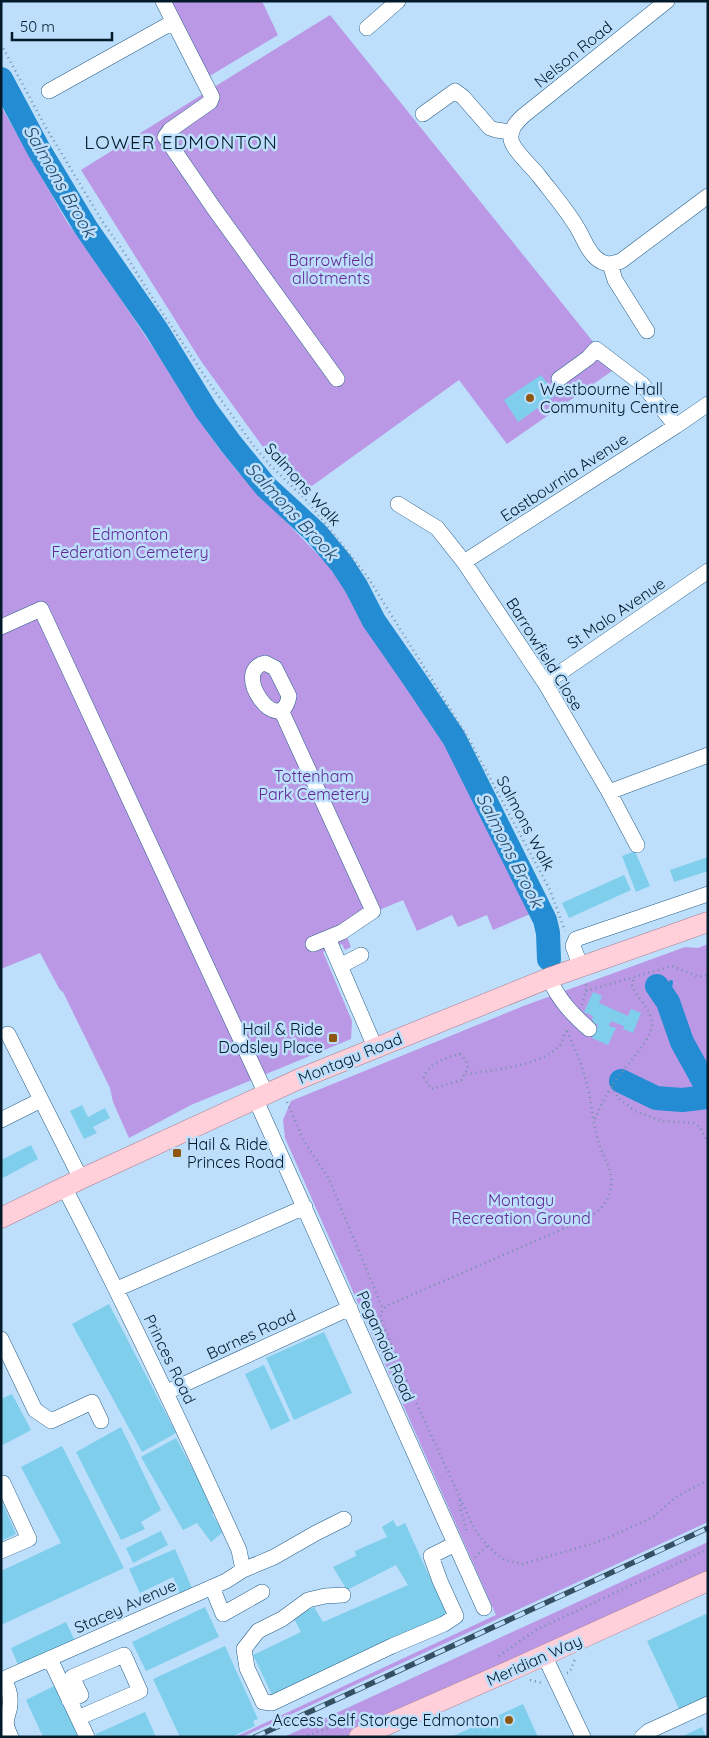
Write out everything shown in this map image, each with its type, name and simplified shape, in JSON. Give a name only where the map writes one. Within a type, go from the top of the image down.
[{"type":"main road","name":"Montagu Road","points":[[1,1218],[72,1183],[261,1096],[375,1047],[549,978],[584,973],[708,922]]},
{"type":"main road","name":"Meridian Way","points":[[358,1737],[708,1581]]},
{"type":"street","points":[[163,1],[212,97],[210,102],[170,130],[165,137],[212,207],[337,379]]},
{"type":"street","points":[[367,28],[398,1]]},
{"type":"street","name":"Nelson Road","points":[[511,136],[514,124],[522,116],[666,1]]},
{"type":"street","points":[[49,92],[174,22]]},
{"type":"street","points":[[423,114],[455,91],[463,97],[490,128],[511,136],[514,147],[531,165],[577,227],[588,250],[602,262],[610,264],[621,261],[708,196]]},
{"type":"street","points":[[610,264],[615,280],[647,331]]},
{"type":"street","points":[[559,379],[588,358],[596,349],[642,384],[676,426]]},
{"type":"street","name":"Eastbournia Avenue","points":[[464,562],[708,404]]},
{"type":"street","name":"Barrowfield Close","points":[[398,504],[437,528],[464,562],[545,683],[609,792],[637,845]]},
{"type":"street","name":"St Malo Avenue","points":[[545,683],[708,572]]},
{"type":"street","name":"Pegamoid Road","points":[[1,627],[41,609],[261,1096],[304,1207],[484,1608]]},
{"type":"street","points":[[281,710],[373,911],[342,932],[330,943],[313,944]]},
{"type":"street","points":[[609,792],[708,755]]},
{"type":"street","points":[[584,973],[573,946],[579,937],[708,894]]},
{"type":"street","points":[[330,943],[375,1047]]},
{"type":"street","points":[[340,966],[361,956]]},
{"type":"street","points":[[549,978],[556,993],[576,1017],[589,1028]]},
{"type":"street","name":"Princes Road","points":[[8,1034],[41,1100],[72,1183],[117,1289],[167,1392],[239,1550],[243,1570]]},
{"type":"street","points":[[1,1120],[41,1100]]},
{"type":"street","points":[[117,1289],[304,1207]]},
{"type":"street","name":"Barnes Road","points":[[167,1392],[350,1308]]},
{"type":"street","points":[[2,1342],[35,1410],[51,1421],[92,1402],[101,1421]]},
{"type":"street","points":[[1,1551],[29,1539],[3,1482]]},
{"type":"street","name":"Stacey Avenue","points":[[3,1680],[226,1581],[243,1570],[274,1557],[344,1519]]},
{"type":"street","points":[[344,1595],[325,1596],[308,1600],[282,1619],[258,1631],[244,1649],[247,1668],[263,1702],[272,1703],[392,1646],[444,1624],[456,1616],[430,1556],[455,1544]]},
{"type":"street","points":[[212,1587],[223,1614],[262,1592]]},
{"type":"street","points":[[70,1700],[81,1695],[72,1677],[124,1655],[140,1691],[78,1718]]},
{"type":"street","points":[[544,1655],[583,1737]]},
{"type":"street","points":[[50,1659],[87,1737]]},
{"type":"street","points":[[3,1680],[10,1698],[10,1710],[6,1721],[7,1733]]},
{"type":"street","points":[[642,1737],[649,1731],[708,1704]]},
{"type":"path","name":"Salmons Walk","points":[[1,44],[45,126],[104,224],[212,387],[264,458],[308,502],[367,576],[470,741],[550,890],[564,926],[566,939],[573,946]]},
{"type":"path","points":[[586,991],[672,966],[699,977],[708,976]]},
{"type":"path","points":[[466,1074],[468,1064],[460,1054],[432,1065],[424,1076],[431,1089],[461,1080],[466,1074],[508,1068],[546,1055],[560,1045],[583,1002],[586,991],[584,973]]},
{"type":"path","points":[[594,1120],[623,1068],[645,1043],[651,1029],[652,1022],[648,1012],[632,985],[634,978]]},
{"type":"path","points":[[567,1031],[582,1068],[598,1141],[611,1177],[611,1185],[606,1201],[596,1214],[391,1304],[383,1309],[380,1314],[381,1319],[411,1390],[479,1536],[487,1546],[505,1560],[524,1564],[595,1543],[653,1517],[676,1497],[708,1480]]},
{"type":"path","points":[[612,1086],[618,1098],[635,1111],[661,1121],[694,1122],[700,1127],[708,1144]]},
{"type":"path","points":[[286,1099],[304,1141],[329,1179],[383,1309]]},
{"type":"path","points":[[460,1498],[460,1506],[467,1533]]},
{"type":"path","points":[[470,1552],[473,1559],[487,1546]]},
{"type":"path","points":[[494,1659],[536,1630],[708,1549]]},
{"type":"path","points":[[304,1737],[370,1713]]},
{"type":"green space","points":[[171,1],[262,1],[278,35],[208,77]]},
{"type":"green space","name":"Barrowfield allotments","points":[[330,15],[615,369],[507,444],[459,380],[305,491],[273,461],[201,361],[81,170]]},
{"type":"green space","name":"Edmonton Federation Cemetery","points":[[1,106],[67,222],[100,268],[218,447],[238,472],[328,565],[343,587],[351,583],[372,623],[403,666],[449,738],[537,911],[493,930],[487,915],[458,927],[452,915],[417,931],[403,900],[377,911],[347,937],[351,947],[345,950],[342,944],[323,952],[352,1021],[351,1039],[191,1105],[129,1138],[113,1102],[110,1088],[63,992],[60,990],[40,953],[1,969]]},
{"type":"green space","name":"Montagu Recreation Ground","points":[[708,944],[708,1522],[242,1737],[235,1737],[496,1615],[285,1138],[283,1120],[291,1101],[526,1005],[685,947],[698,948]]},
{"type":"green space","points":[[708,1542],[708,1571],[687,1581],[347,1737],[284,1737]]},
{"type":"building","name":"Westbourne Hall Community Centre","points":[[541,375],[556,395],[518,422],[504,400]]},
{"type":"building","points":[[635,851],[650,886],[636,892],[622,856]]},
{"type":"building","points":[[708,857],[708,871],[674,882],[670,870]]},
{"type":"building","points":[[624,875],[631,890],[569,918],[562,903]]},
{"type":"building","points":[[593,992],[602,996],[599,1003],[628,1016],[631,1009],[641,1013],[633,1033],[623,1029],[624,1026],[611,1021],[609,1026],[616,1028],[608,1045],[592,1038],[598,1025],[594,1023],[593,1016],[584,1012]]},
{"type":"building","points":[[82,1105],[88,1117],[105,1108],[110,1118],[93,1127],[97,1133],[84,1139],[70,1111]]},
{"type":"building","points":[[31,1145],[38,1159],[1,1179],[1,1160]]},
{"type":"building","points":[[109,1304],[176,1433],[142,1452],[72,1324]]},
{"type":"building","points":[[324,1332],[352,1393],[294,1420],[266,1358]]},
{"type":"building","points":[[264,1365],[290,1421],[271,1430],[245,1374]]},
{"type":"building","points":[[12,1394],[31,1430],[1,1446],[1,1399]]},
{"type":"building","points":[[121,1427],[161,1510],[141,1522],[145,1529],[121,1540],[76,1452]]},
{"type":"building","points":[[176,1438],[216,1512],[212,1514],[223,1532],[211,1542],[197,1523],[183,1530],[141,1457]]},
{"type":"building","points":[[62,1446],[124,1568],[1,1625],[1,1571],[61,1543],[21,1467]]},
{"type":"building","points":[[1,1499],[16,1534],[1,1541]]},
{"type":"building","points":[[393,1520],[397,1527],[405,1523],[448,1617],[274,1699],[253,1655],[301,1632],[293,1617],[314,1607],[323,1622],[408,1585],[396,1565],[347,1590],[333,1567],[356,1556],[355,1551],[387,1537],[382,1527]]},
{"type":"building","points":[[161,1531],[168,1545],[133,1563],[126,1548]]},
{"type":"building","points":[[175,1549],[192,1588],[180,1594],[173,1577],[140,1593],[129,1569]]},
{"type":"building","points":[[205,1607],[219,1637],[146,1671],[132,1642]]},
{"type":"building","points":[[708,1613],[708,1703],[682,1715],[647,1641]]},
{"type":"building","points":[[66,1622],[75,1641],[19,1667],[11,1648]]},
{"type":"building","points":[[225,1646],[258,1719],[253,1721],[255,1726],[232,1737],[180,1737],[153,1679]]},
{"type":"building","points":[[56,1685],[80,1737],[43,1737],[26,1700]]},
{"type":"building","name":"Access Self Storage Edmonton","points":[[523,1704],[538,1737],[451,1737]]},
{"type":"building","points":[[145,1712],[156,1737],[97,1737],[96,1734]]},
{"type":"building","points":[[702,1727],[706,1737],[681,1737]]},
{"type":"waterway","name":"Salmons Brook","points":[[1,79],[39,150],[86,228],[156,329],[206,410],[266,487],[316,533],[341,563],[356,586],[374,621],[454,738],[545,920],[548,933],[549,959]]},
{"type":"waterway","points":[[668,1002],[671,982]]},
{"type":"waterway","name":"Salmons Brook","points":[[657,986],[668,1002],[682,1042],[708,1089]]},
{"type":"waterway","name":"Salmons Brook","points":[[621,1081],[656,1098],[682,1100],[708,1097]]},
{"type":"railway","points":[[255,1737],[708,1528]]},
{"type":"place","name":"Westbourne Hall Community Centre","points":[[530,398]]},
{"type":"place","name":"Hail & Ride Dodsley Place","points":[[333,1038]]},
{"type":"place","name":"Hail & Ride Princes Road","points":[[177,1153]]},
{"type":"place","name":"Access Self Storage Edmonton","points":[[509,1720]]},
{"type":"district","name":"LOWER EDMONTON","points":[[181,142]]},
{"type":"park label","name":"Tottenham Park Cemetery","points":[[314,785]]}]
